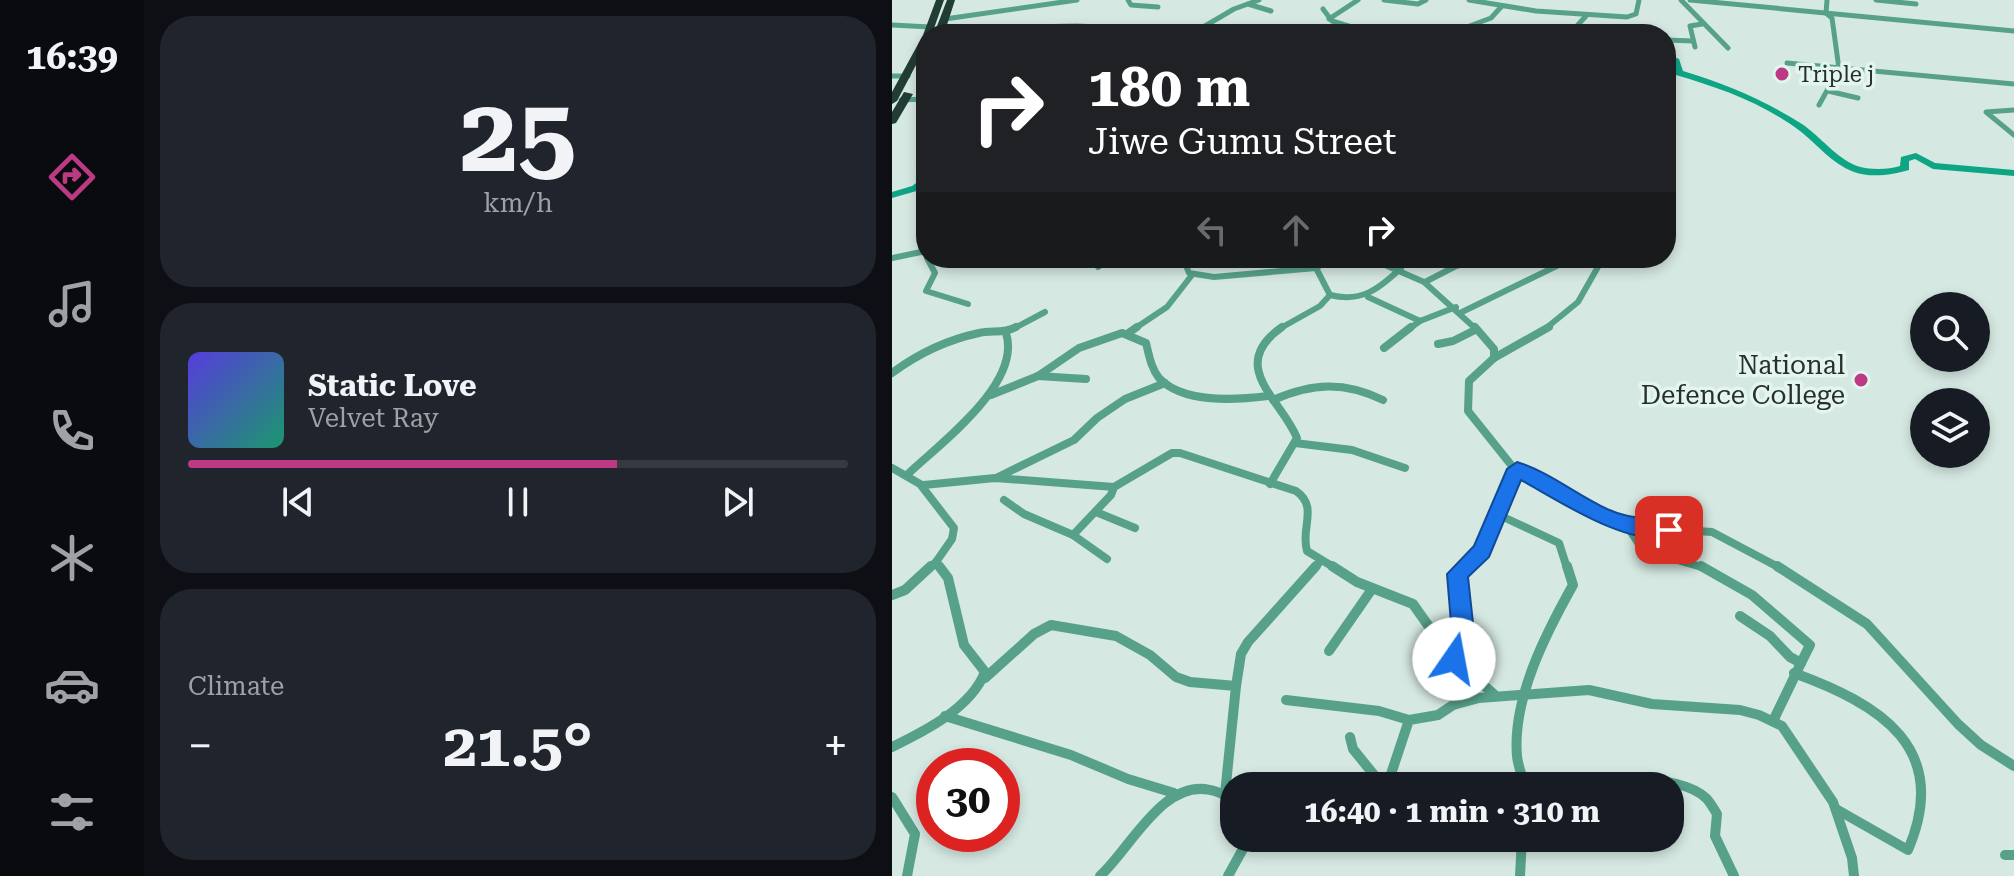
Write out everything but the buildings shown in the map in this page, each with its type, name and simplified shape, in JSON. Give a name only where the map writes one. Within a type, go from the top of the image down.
[{"type":"highway","points":[[931,24],[940,0]]},
{"type":"highway","points":[[943,24],[951,0]]},
{"type":"highway","points":[[892,121],[895,98],[916,59]]},
{"type":"highway","points":[[895,98],[916,73]]},
{"type":"street","points":[[957,24],[1077,0]]},
{"type":"street","points":[[1128,0],[1131,5],[1158,7]]},
{"type":"street","points":[[1210,24],[1247,3],[1259,0]]},
{"type":"street","points":[[1329,19],[1358,0]]},
{"type":"street","points":[[1384,0],[1418,4],[1426,0]]},
{"type":"street","points":[[1469,0],[1586,16],[1632,17],[1636,14],[1639,0]]},
{"type":"street","points":[[1681,0],[1728,48]]},
{"type":"street","points":[[1690,0],[1751,3],[1829,15],[2014,31]]},
{"type":"street","points":[[1819,105],[1839,69],[1832,18],[1826,13],[1827,0]]},
{"type":"street","points":[[1876,0],[1916,2],[1922,23]]},
{"type":"street","points":[[1247,3],[1271,11]]},
{"type":"street","points":[[1469,24],[1491,18],[1502,6]]},
{"type":"street","points":[[1323,9],[1329,19],[1339,24]]},
{"type":"street","points":[[1579,24],[1586,16]]},
{"type":"street","points":[[1676,41],[1694,44],[1690,26],[1703,24]]},
{"type":"street","points":[[892,25],[916,30]]},
{"type":"street","points":[[1787,63],[2013,84],[2014,93]]},
{"type":"street","points":[[892,76],[908,76]]},
{"type":"street","points":[[1828,91],[1858,98]]},
{"type":"street","points":[[895,98],[916,99]]},
{"type":"street","points":[[2014,110],[1986,112],[2014,135]]},
{"type":"street","points":[[892,258],[916,255]]},
{"type":"street","points":[[933,268],[935,273],[927,293],[968,304]]},
{"type":"street","points":[[1186,268],[1192,275],[1214,277],[1316,268],[1330,295],[1348,300],[1368,297],[1401,268],[1425,282],[1459,309],[1494,349],[1494,358]]},
{"type":"street","points":[[1425,282],[1452,268]]},
{"type":"street","points":[[1384,348],[1420,321],[1459,309],[1551,268]]},
{"type":"street","points":[[1597,268],[1578,302],[1555,324],[1494,358],[1473,374],[1469,381],[1468,411],[1473,421],[1517,469],[1601,515],[1627,526],[1712,532],[1787,572],[1867,624],[1964,730],[2014,766]]},
{"type":"street","points":[[1127,334],[1167,307],[1192,275]]},
{"type":"street","points":[[1270,484],[1297,438],[1292,422],[1263,386],[1260,359],[1267,338],[1278,328],[1318,309],[1330,295]]},
{"type":"street","points":[[1368,297],[1420,321]]},
{"type":"street","points":[[892,373],[916,355],[944,342],[983,332],[1006,333],[1045,312]]},
{"type":"street","points":[[1438,344],[1453,341],[1475,330]]},
{"type":"street","points":[[991,395],[1010,346],[1006,333]]},
{"type":"street","points":[[909,473],[991,395],[1038,376],[1079,348],[1117,333],[1146,343],[1149,363],[1165,383],[1206,397],[1271,398],[1301,388],[1346,385],[1360,387],[1383,400]]},
{"type":"street","points":[[1038,376],[1086,379]]},
{"type":"street","points":[[995,478],[1074,440],[1097,418],[1125,399],[1165,383]]},
{"type":"street","points":[[1295,443],[1312,443],[1365,454],[1391,460],[1405,468]]},
{"type":"street","points":[[924,485],[995,478],[1114,487],[1172,453],[1180,453],[1308,497],[1310,502],[1304,545],[1321,561],[1372,589],[1401,597],[1413,604],[1449,655],[1496,696]]},
{"type":"street","points":[[892,468],[909,473],[924,485],[954,528],[952,539],[936,562],[905,590],[892,595]]},
{"type":"street","points":[[1449,655],[1462,623],[1458,574],[1482,551],[1517,469]]},
{"type":"street","points":[[1073,535],[1111,495],[1114,487]]},
{"type":"street","points":[[1004,500],[1024,514],[1073,535],[1107,559]]},
{"type":"street","points":[[1096,512],[1135,528]]},
{"type":"street","points":[[1499,515],[1559,543],[1572,579],[1571,591],[1547,631],[1523,696],[1517,755],[1521,772]]},
{"type":"street","points":[[1627,526],[1643,550],[1697,564],[1752,595],[1810,645],[1773,721]]},
{"type":"street","points":[[1231,772],[1241,654],[1248,642],[1321,561]]},
{"type":"street","points":[[936,562],[948,578],[964,645],[982,667],[985,678]]},
{"type":"street","points":[[1329,651],[1372,589]]},
{"type":"street","points":[[1740,616],[1770,636],[1797,668],[1877,711],[1905,741],[1920,764],[1921,808],[1908,850],[1836,809]]},
{"type":"street","points":[[892,747],[925,731],[945,716],[1034,634],[1051,625],[1116,636],[1150,655],[1182,679],[1213,686],[1236,686]]},
{"type":"street","points":[[1286,700],[1379,711],[1409,720],[1438,715],[1466,702],[1496,696],[1589,690],[1652,704],[1740,710],[1782,726],[1836,809],[1852,858],[1854,876]]},
{"type":"street","points":[[945,716],[1071,755],[1128,779],[1174,793],[1196,790],[1220,794]]},
{"type":"street","points":[[1390,772],[1409,720]]},
{"type":"street","points":[[1350,737],[1353,749],[1371,772]]},
{"type":"street","points":[[1684,788],[1704,794],[1717,809],[1719,826],[1715,836],[1734,876]]},
{"type":"street","points":[[1100,876],[1126,852],[1152,814],[1174,793]]},
{"type":"street","points":[[892,797],[915,834],[907,876]]},
{"type":"street","points":[[1228,876],[1241,852]]},
{"type":"street","points":[[1520,876],[1521,852]]},
{"type":"waterway","points":[[1676,61],[1679,73],[1726,87],[1760,103],[1802,128],[1838,159],[1857,170],[1892,172],[1905,168],[1904,159],[1916,156],[1933,166],[2014,173]]},
{"type":"waterway","points":[[892,195],[916,188]]},
{"type":"place","name":"Triple j","points":[[1782,74]]},
{"type":"place","name":"National Defence College","points":[[1861,380]]},
{"type":"route","points":[[1454,659],[1449,655],[1462,623],[1458,574],[1482,551],[1517,469],[1530,479],[1627,526],[1669,530]]}]
